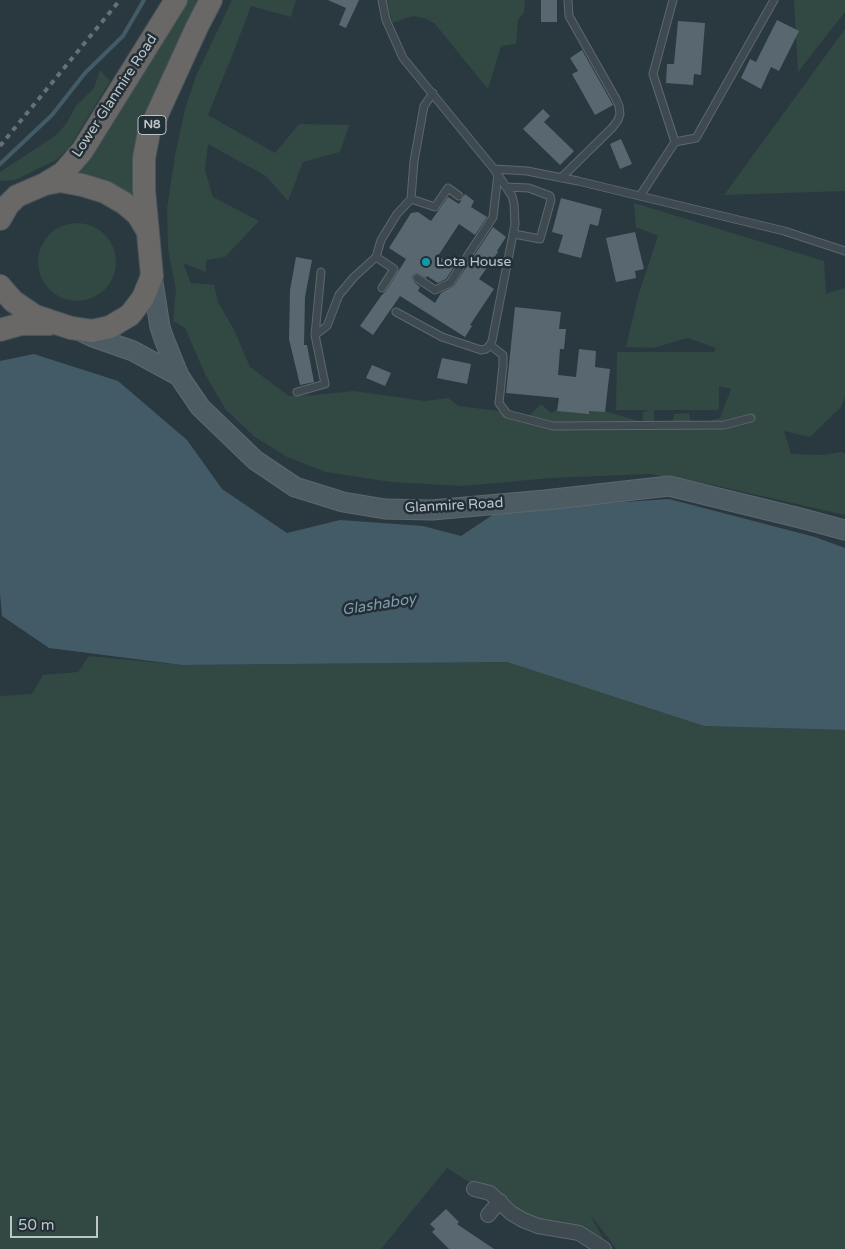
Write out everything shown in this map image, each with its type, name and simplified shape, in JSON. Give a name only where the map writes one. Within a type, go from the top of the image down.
[{"type":"highway","name":"Lower Glanmire Road","points":[[45,184],[63,173],[82,151],[176,0]]},
{"type":"highway","name":"N8","points":[[0,286],[21,308],[55,324],[92,331],[110,327],[130,316],[143,298],[152,276],[144,190],[144,158],[149,132],[211,0]]},
{"type":"highway","name":"N8","points":[[0,218],[8,205],[17,196],[45,184],[60,181],[105,192],[124,202],[138,214],[147,231]]},
{"type":"highway","name":"N8","points":[[0,330],[22,324],[55,324]]},
{"type":"main road","name":"Glanmire Road","points":[[152,276],[160,327],[179,376],[200,407],[255,460],[294,487],[343,502],[385,509],[432,510],[668,486],[845,530]]},
{"type":"main road","points":[[77,329],[93,337],[133,351],[179,376]]},
{"type":"street","points":[[474,1189],[490,1193],[523,1220],[538,1226],[579,1233],[604,1249]]},
{"type":"street","points":[[488,1215],[500,1201]]},
{"type":"lane","points":[[382,0],[386,20],[402,58],[433,93],[496,172],[514,204],[514,234],[492,341],[486,349],[480,350],[442,337],[396,312]]},
{"type":"lane","points":[[560,178],[612,128],[620,114],[620,106],[568,16],[568,0]]},
{"type":"lane","points":[[673,0],[653,74],[675,142]]},
{"type":"lane","points":[[640,196],[675,142],[696,138],[774,0]]},
{"type":"lane","points":[[315,335],[327,326],[339,295],[354,276],[376,257],[381,240],[397,214],[411,200],[414,161],[424,106],[433,93]]},
{"type":"lane","points":[[496,172],[527,171],[640,196],[784,231],[845,251]]},
{"type":"lane","points":[[417,278],[435,290],[450,283],[493,217],[496,172]]},
{"type":"lane","points":[[506,187],[529,188],[550,196],[551,200],[540,239],[514,234]]},
{"type":"lane","points":[[411,200],[435,207],[448,188],[459,196]]},
{"type":"lane","points":[[376,257],[394,269],[382,288]]},
{"type":"lane","points":[[298,392],[324,384],[315,335],[321,272]]},
{"type":"lane","points":[[490,345],[502,355],[500,403],[507,414],[553,426],[724,425],[752,418]]},
{"type":"green space","points":[[183,0],[201,0],[135,200],[108,182],[84,173],[72,172]]},
{"type":"green space","points":[[232,0],[296,0],[291,17],[251,6],[208,115],[275,153],[299,124],[349,125],[340,152],[303,162],[288,201],[266,176],[208,144],[205,170],[213,197],[259,221],[225,257],[206,260],[206,272],[183,263],[191,283],[214,285],[218,302],[234,330],[250,367],[289,396],[354,391],[425,401],[448,398],[459,406],[530,415],[541,404],[551,413],[566,405],[571,413],[601,410],[642,422],[643,412],[649,410],[616,410],[617,352],[714,352],[716,348],[688,338],[653,348],[626,347],[638,296],[658,236],[636,227],[634,203],[824,261],[826,294],[845,288],[845,397],[841,407],[810,437],[784,431],[791,454],[823,455],[842,452],[845,454],[845,515],[709,484],[650,474],[551,478],[463,486],[391,482],[326,472],[287,457],[255,437],[226,410],[206,376],[185,328],[173,321],[176,290],[168,249],[167,209],[175,155],[185,109],[196,76]],"holes":[[[719,386],[731,389],[720,418],[691,425],[689,413],[674,414],[672,427],[654,423],[654,410],[719,410]]]},
{"type":"green space","points":[[387,0],[525,0],[524,13],[518,20],[516,44],[501,46],[488,89],[435,24],[427,19],[413,16],[392,23]]},
{"type":"green space","points":[[794,0],[845,0],[845,12],[798,72]]},
{"type":"green space","points":[[845,29],[845,191],[724,195]]},
{"type":"green space","points":[[100,70],[110,81],[69,148],[56,160],[15,180],[0,181],[0,172],[55,136],[66,124],[76,106],[94,88]]},
{"type":"green space","points":[[77,223],[92,226],[105,234],[113,247],[116,262],[113,277],[105,290],[92,298],[77,301],[62,298],[49,290],[41,277],[38,262],[41,247],[49,234],[62,226]]},
{"type":"green space","points":[[89,656],[182,665],[507,662],[704,726],[845,730],[845,1249],[616,1249],[590,1215],[609,1249],[538,1226],[447,1168],[381,1249],[0,1249],[0,696],[32,694],[43,675],[78,672]]},
{"type":"water","name":"Glashaboy","points":[[34,354],[118,381],[187,440],[222,489],[287,533],[340,520],[423,526],[461,536],[500,510],[669,499],[815,537],[845,548],[845,730],[704,726],[507,662],[182,665],[49,648],[2,616],[0,593],[0,361]]},
{"type":"building","points":[[328,0],[359,0],[346,28],[339,25],[346,8]]},
{"type":"building","points":[[541,0],[557,0],[557,22],[541,22]]},
{"type":"building","points":[[777,20],[799,31],[779,71],[771,67],[761,89],[741,78],[750,59],[756,62]]},
{"type":"building","points":[[678,21],[705,23],[701,75],[694,74],[693,85],[666,83],[667,64],[674,64]]},
{"type":"building","points":[[582,50],[613,105],[595,115],[572,74],[578,71],[570,58]]},
{"type":"building","points":[[543,109],[550,116],[544,122],[574,151],[560,165],[523,129]]},
{"type":"building","points":[[621,139],[632,164],[620,169],[610,144]]},
{"type":"building","name":"Lota House","points":[[465,194],[474,201],[471,207],[487,217],[475,235],[459,224],[438,256],[454,267],[446,279],[438,283],[427,276],[426,278],[417,273],[412,278],[420,287],[418,291],[435,303],[441,293],[454,286],[493,227],[506,237],[479,279],[494,289],[470,325],[472,326],[465,337],[400,296],[373,335],[360,326],[386,291],[406,259],[389,248],[411,213],[418,212],[431,221],[448,197],[459,204]]},
{"type":"building","points":[[561,198],[602,209],[598,226],[590,224],[581,258],[558,252],[563,235],[552,232]]},
{"type":"building","points":[[635,232],[644,269],[635,271],[636,278],[616,282],[606,238]]},
{"type":"building","points":[[296,257],[312,260],[305,297],[304,345],[307,345],[314,382],[300,385],[289,339],[290,290]]},
{"type":"building","points":[[515,307],[561,312],[559,329],[566,329],[564,349],[560,349],[558,375],[576,377],[579,349],[596,351],[595,367],[610,369],[605,412],[589,411],[589,414],[557,411],[559,398],[506,393]]},
{"type":"building","points":[[442,358],[471,364],[467,384],[437,378]]},
{"type":"building","points":[[372,365],[391,373],[385,386],[366,378]]},
{"type":"building","points":[[446,1209],[459,1222],[457,1224],[494,1249],[449,1249],[432,1232],[435,1229],[430,1224]]},
{"type":"waterway","points":[[0,164],[52,115],[85,73],[123,36],[144,0]]},
{"type":"railway","points":[[0,146],[120,0]]},
{"type":"place","name":"Lota House","points":[[426,262]]}]
